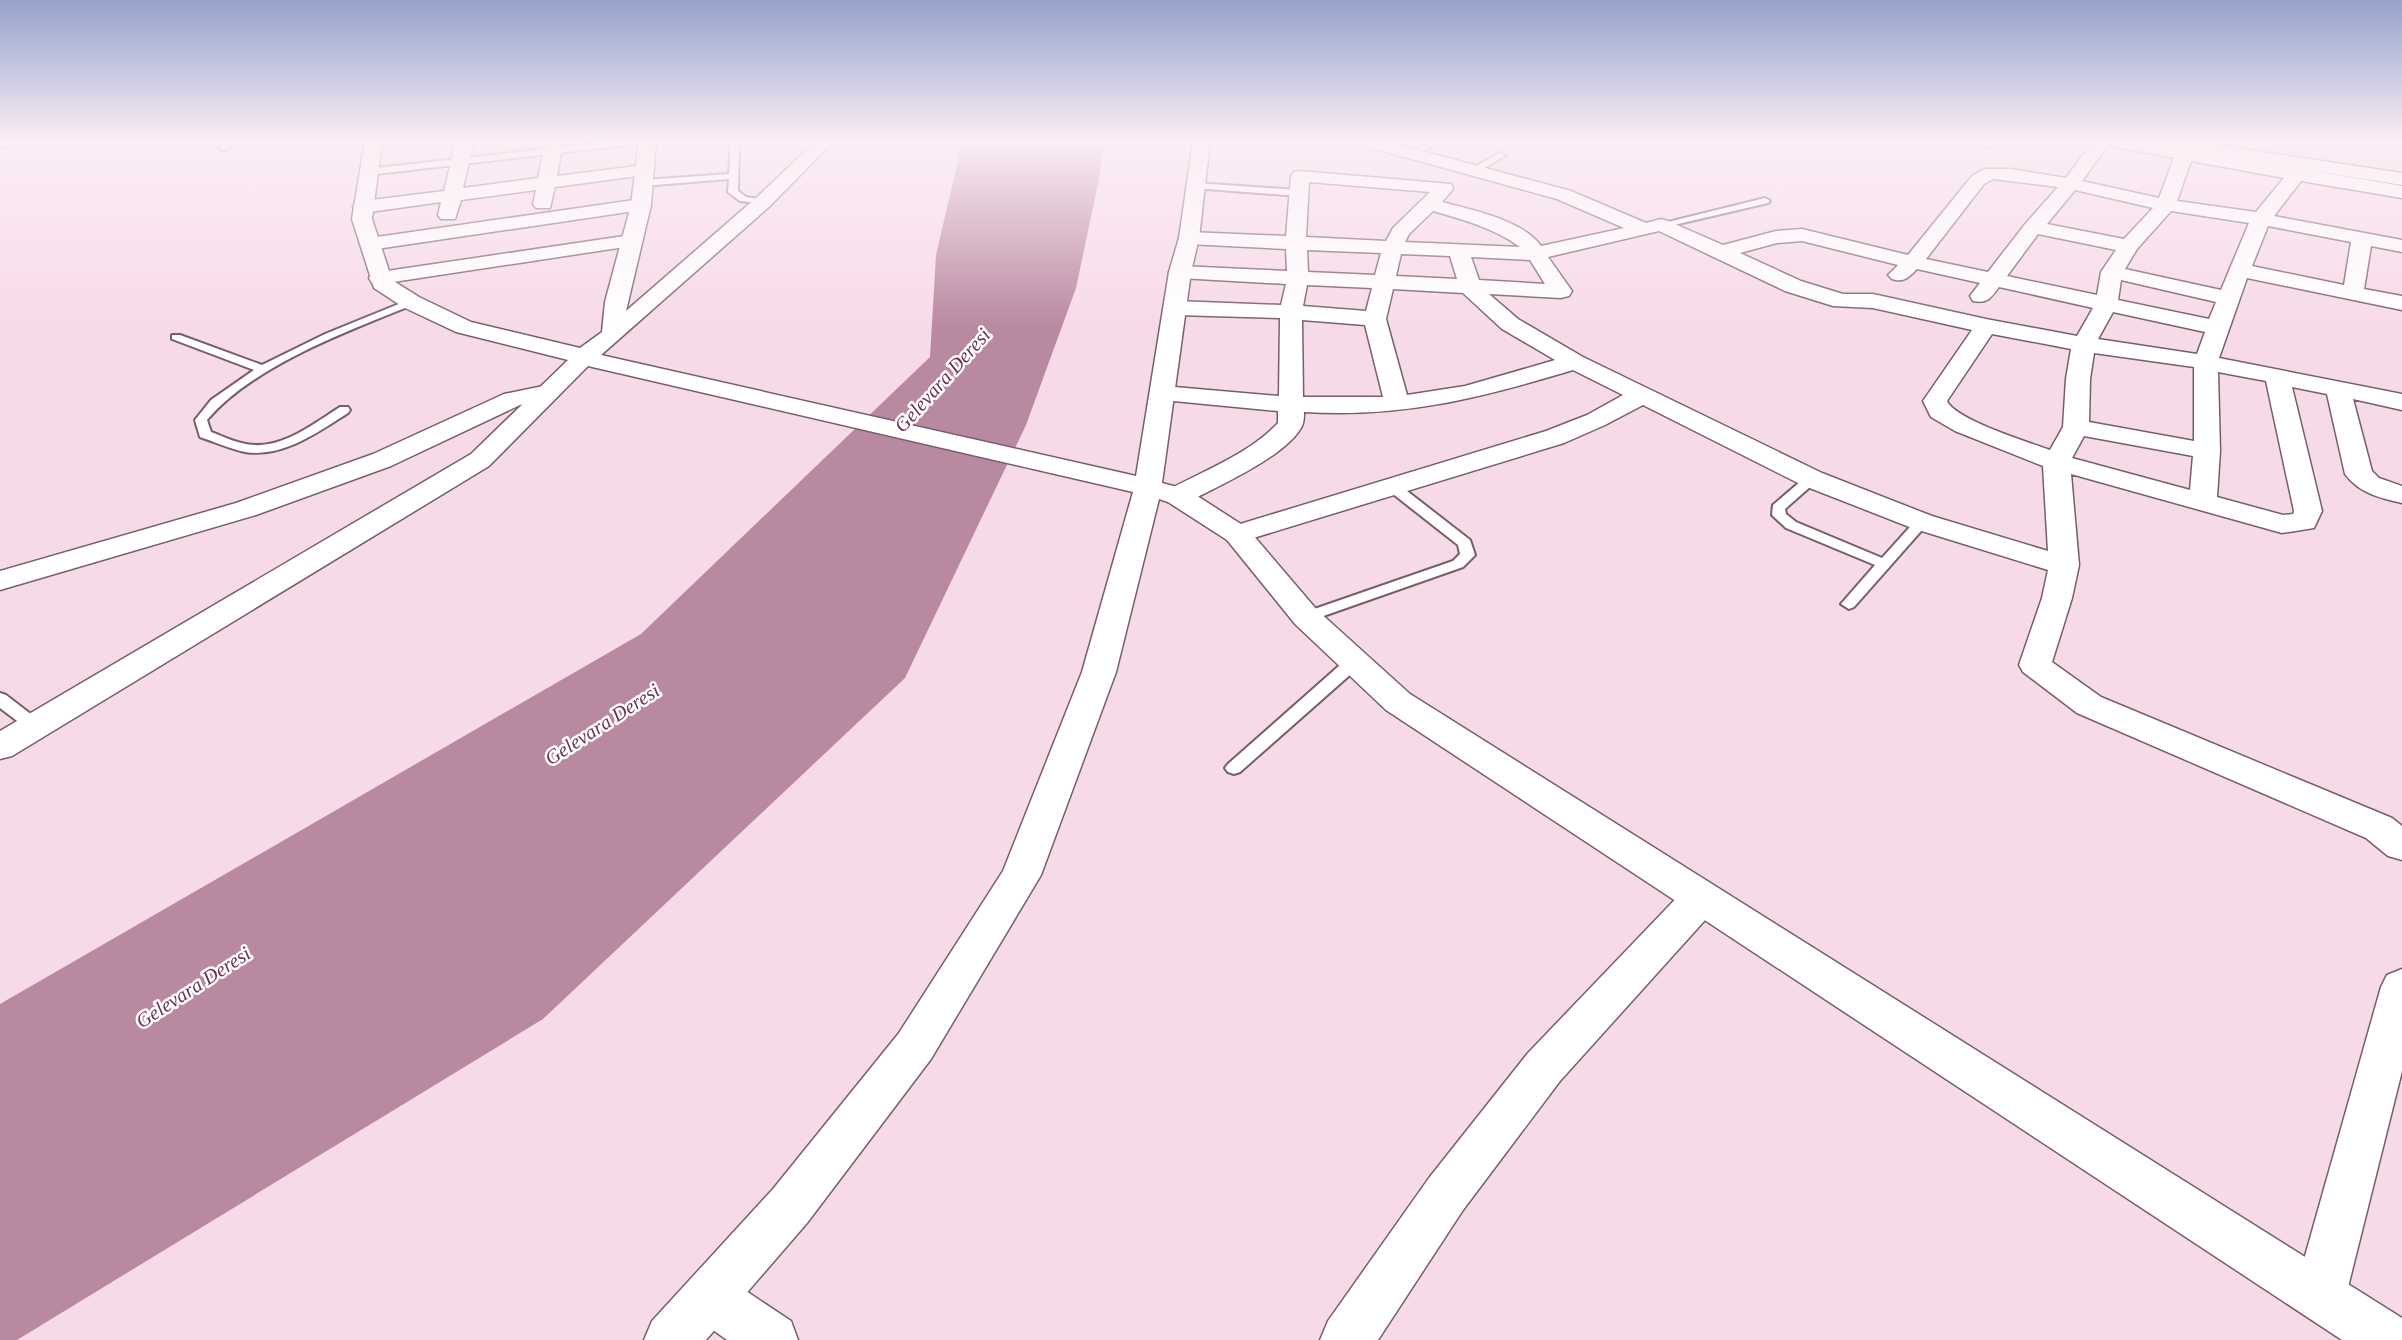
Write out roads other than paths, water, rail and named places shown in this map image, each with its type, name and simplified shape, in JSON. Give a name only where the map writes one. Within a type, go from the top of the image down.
[{"type":"main road","points":[[363,204],[362,219],[382,283],[411,302],[464,327],[551,347],[591,359],[1145,487],[1237,534],[1306,617],[1398,702],[2390,1340]]},
{"type":"main road","points":[[363,207],[389,204]]},
{"type":"main road","points":[[438,270],[450,204]]},
{"type":"main road","points":[[535,256],[543,204]]},
{"type":"main road","points":[[0,747],[480,460],[548,392],[591,359],[613,334],[761,204]]},
{"type":"main road","points":[[671,1340],[790,1206],[915,1046],[1021,875],[1099,672],[1145,487],[1163,393],[1180,272],[1189,238],[1194,204]]},
{"type":"main road","points":[[1145,487],[1265,447],[1283,434],[1290,424],[1292,403],[1291,312],[1298,278],[1296,244],[1298,204]]},
{"type":"main road","points":[[1180,272],[1385,283],[1561,291],[1530,245],[1501,226],[1429,204],[1400,232],[1392,249],[1385,283],[1375,319],[1397,404]]},
{"type":"main road","points":[[1587,204],[1720,252],[1794,286],[1841,301],[1874,301],[1986,326],[2084,344],[2206,362],[2402,402]]},
{"type":"main road","points":[[1874,301],[1913,262],[1959,204]]},
{"type":"main road","points":[[1961,320],[1994,280],[2032,227],[2056,204]]},
{"type":"main road","points":[[2159,204],[2261,219],[2402,246]]},
{"type":"main road","points":[[2203,502],[2207,451],[2206,362],[2228,298],[2261,219],[2273,204]]},
{"type":"main road","points":[[370,244],[641,205],[616,302],[613,334]]},
{"type":"main road","points":[[2166,205],[2130,246],[2112,272],[2106,305],[2084,344],[2078,379],[2076,427],[2056,462],[2064,565],[2057,598],[2035,665],[2089,705],[2379,828],[2402,846]]},
{"type":"main road","points":[[1189,238],[1534,254],[1652,227]]},
{"type":"main road","points":[[2032,227],[2130,246]]},
{"type":"main road","points":[[1720,252],[1776,237],[1802,235],[1913,262],[2218,328]]},
{"type":"main road","points":[[2353,293],[2362,238]]},
{"type":"main road","points":[[380,278],[631,241]]},
{"type":"main road","points":[[1459,252],[1470,287],[1510,324],[1575,362],[1812,479],[1922,522],[2064,565]]},
{"type":"main road","points":[[2240,270],[2402,303]]},
{"type":"main road","points":[[2112,272],[2228,298]]},
{"type":"main road","points":[[1176,308],[1291,312],[1375,319]]},
{"type":"main road","points":[[1986,326],[1935,401],[1940,412],[1964,426],[2056,462],[2282,524],[2304,522],[2308,511],[2277,377]]},
{"type":"main road","points":[[1163,393],[1341,406],[1397,404],[1477,390],[1575,362]]},
{"type":"main road","points":[[2338,390],[2359,474],[2369,484],[2402,495]]},
{"type":"main road","points":[[0,581],[246,509],[382,460],[513,399],[548,392]]},
{"type":"main road","points":[[1237,534],[1554,437],[1596,420],[1641,396]]},
{"type":"main road","points":[[2076,427],[2207,451]]},
{"type":"main road","points":[[1347,1340],[1446,1194],[1544,1067],[1701,898]]},
{"type":"main road","points":[[2320,1295],[2402,987]]},
{"type":"main road","points":[[710,1297],[772,1340]]},
{"type":"lane","points":[[1652,227],[1754,204]]},
{"type":"lane","points":[[344,410],[289,441],[268,447],[246,448],[205,434],[201,420],[208,408],[236,386],[264,370],[357,323],[411,302]]},
{"type":"lane","points":[[176,337],[264,370]]},
{"type":"lane","points":[[1812,479],[1778,508],[1779,515],[1791,525],[1885,564]]},
{"type":"lane","points":[[1306,617],[1458,564],[1468,555],[1465,543],[1393,487]]},
{"type":"lane","points":[[1849,604],[1922,522]]},
{"type":"lane","points":[[1234,768],[1354,662]]},
{"type":"lane","points":[[0,699],[35,726]]},
{"type":"water","name":"Gelevara Deresi","points":[[948,204],[1094,204],[1076,288],[1026,425],[905,678],[543,1019],[17,1340],[0,1340],[0,1004],[641,634],[930,357],[936,255]]}]
